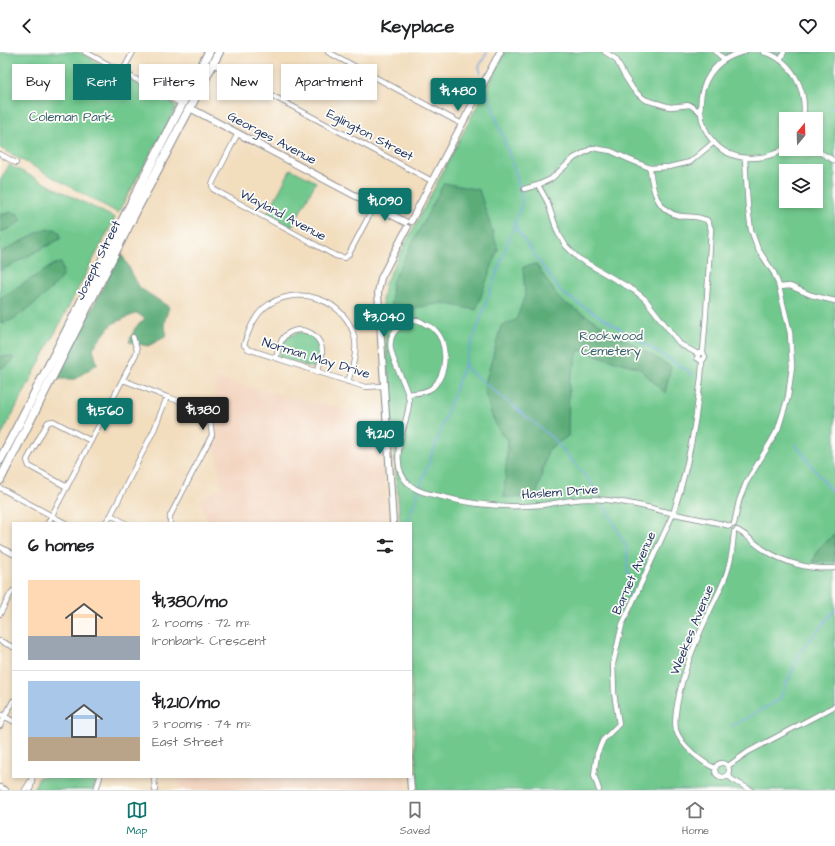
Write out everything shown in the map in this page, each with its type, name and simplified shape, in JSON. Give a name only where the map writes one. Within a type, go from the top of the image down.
[{"type":"highway","name":"Joseph Street","points":[[0,460],[209,52]]},
{"type":"highway","name":"Joseph Street","points":[[0,480],[219,52]]},
{"type":"highway","name":"Georges Avenue","points":[[182,104],[190,108]]},
{"type":"main road","points":[[393,522],[378,288],[381,278],[408,224],[500,52]]},
{"type":"main road","name":"Georges Avenue","points":[[190,108],[408,224]]},
{"type":"main road","points":[[410,778],[412,790]]},
{"type":"street","name":"Georges Avenue","points":[[85,52],[107,64]]},
{"type":"street","points":[[126,64],[133,52]]},
{"type":"street","points":[[328,52],[462,124]]},
{"type":"street","points":[[605,52],[616,59],[624,75],[639,95],[646,100],[670,107],[690,105],[700,112]]},
{"type":"street","points":[[716,52],[724,59]]},
{"type":"street","points":[[744,52],[724,59],[714,68],[705,81],[701,96],[700,112],[705,127],[714,142],[728,153],[739,157],[745,158],[768,156],[779,151]]},
{"type":"street","points":[[763,52],[780,60],[793,73],[800,85],[804,104],[803,112]]},
{"type":"street","points":[[780,60],[784,52]]},
{"type":"street","name":"Eglington Street","points":[[213,64],[432,181]]},
{"type":"street","name":"Georges Avenue","points":[[131,77],[182,104]]},
{"type":"street","name":"Wayland Avenue","points":[[238,133],[212,184],[213,189],[336,256],[345,258],[350,254],[374,206]]},
{"type":"street","points":[[524,189],[551,179],[574,158],[593,148],[611,151],[650,168],[669,167],[690,162],[714,142]]},
{"type":"street","points":[[0,154],[16,162]]},
{"type":"street","points":[[823,154],[835,161]]},
{"type":"street","points":[[745,158],[751,230],[754,240],[774,273],[779,287],[791,343],[792,366],[789,390],[778,429],[770,445],[752,471],[743,489],[730,530],[736,531],[764,550],[785,560],[804,566],[822,569],[835,568]]},
{"type":"street","name":"Barnet Avenue","points":[[599,790],[594,775],[597,754],[603,740],[619,724],[614,693],[613,664],[622,625],[673,514],[690,449],[700,389],[702,360],[705,357],[700,353],[706,314],[711,229],[707,220],[696,217],[680,216],[665,210],[657,200],[652,184],[650,168]]},
{"type":"street","points":[[538,185],[547,201],[558,233],[566,246],[578,258],[635,291],[645,299],[680,344],[700,353]]},
{"type":"street","points":[[779,287],[790,286],[811,295],[835,300]]},
{"type":"street","name":"Norman May Drive","points":[[348,382],[355,359],[355,340],[350,325],[341,312],[327,302],[311,296],[279,298],[264,308],[252,321],[244,345],[248,349],[317,372],[348,382],[365,387],[384,386]]},
{"type":"street","points":[[418,320],[433,328],[441,339],[444,351],[444,362],[440,377],[432,387],[424,392],[408,394],[404,382],[395,365],[390,346],[393,333],[405,322],[418,320]]},
{"type":"street","points":[[276,358],[284,338],[290,333],[302,330],[310,332],[316,335],[321,346],[322,358],[317,372]]},
{"type":"street","points":[[49,522],[136,354],[137,350],[133,337]]},
{"type":"street","points":[[123,380],[167,397],[205,409],[209,413],[212,435],[170,516],[170,522]]},
{"type":"street","name":"Haslem Drive","points":[[408,394],[408,411],[400,443],[398,459],[400,470],[404,479],[415,489],[451,499],[488,506],[541,505],[579,499],[598,499],[626,502],[673,514],[732,525]]},
{"type":"street","points":[[106,522],[111,515],[154,430],[167,397]]},
{"type":"street","points":[[67,487],[30,466],[27,460],[48,422],[53,421],[91,440]]},
{"type":"street","points":[[0,488],[63,522]]},
{"type":"street","points":[[111,515],[123,522]]},
{"type":"street","points":[[732,525],[738,526],[736,531]]},
{"type":"street","name":"Weekes Avenue","points":[[715,768],[705,762],[684,744],[676,731],[676,716],[679,694],[688,663],[706,619],[720,591],[728,568],[736,531]]},
{"type":"street","points":[[0,547],[12,553]]},
{"type":"street","points":[[1,612],[12,592]]},
{"type":"street","points":[[0,641],[12,647]]},
{"type":"street","points":[[0,726],[12,703]]},
{"type":"street","points":[[728,766],[748,752],[835,706]]},
{"type":"street","points":[[0,714],[12,720]]},
{"type":"street","points":[[727,775],[722,777],[718,776],[715,772],[715,768],[718,764],[722,763],[728,766]]},
{"type":"street","points":[[727,775],[729,771],[728,766]]},
{"type":"street","points":[[727,775],[751,790]]},
{"type":"street","points":[[25,790],[33,778]]},
{"type":"street","points":[[30,790],[33,778]]},
{"type":"street","points":[[96,790],[100,778]]},
{"type":"street","points":[[154,778],[155,790]]},
{"type":"street","points":[[0,787],[6,790]]},
{"type":"shaded area","points":[[217,379],[378,417],[387,522],[209,522],[199,500],[222,486],[209,413]]},
{"type":"shaded area","points":[[176,778],[406,778],[407,790],[180,790]]},
{"type":"green space","name":"Coleman Park","points":[[0,52],[79,52],[101,64],[73,64],[73,100],[131,100],[131,81],[139,85],[139,100],[166,100],[177,106],[118,213],[0,148]]},
{"type":"green space","name":"Rookwood Cemetery","points":[[505,52],[835,52],[835,790],[418,790],[412,699],[412,522],[400,522],[382,300],[385,283]]},
{"type":"green space","points":[[9,165],[115,218],[0,438],[0,181]]},
{"type":"green space","points":[[291,169],[316,182],[292,227],[267,214]]},
{"type":"green space","points":[[444,183],[479,190],[498,249],[476,310],[442,303],[391,312],[392,282]]},
{"type":"green space","points":[[12,212],[18,214],[22,220],[11,228],[0,232],[0,215]]},
{"type":"green space","points":[[55,229],[60,233],[60,239],[0,271],[0,253],[42,230]]},
{"type":"green space","points":[[121,253],[140,288],[169,307],[164,323],[167,336],[148,346],[129,342],[135,328],[145,319],[137,313],[112,324],[93,348],[97,364],[75,379],[55,379]]},
{"type":"green space","points":[[61,263],[63,271],[62,276],[53,287],[22,313],[9,321],[0,323],[0,298],[55,264]]},
{"type":"green space","points":[[536,264],[560,300],[671,367],[665,393],[639,368],[579,350],[569,383],[568,436],[548,450],[536,498],[504,497],[508,439],[501,434],[491,414],[484,388],[501,326],[516,320],[525,296],[523,267]]},
{"type":"green space","points":[[301,332],[317,341],[320,356],[316,369],[278,357],[285,340],[291,335]]},
{"type":"green space","points":[[0,356],[14,358],[11,363],[0,369]]},
{"type":"green space","points":[[835,534],[835,561],[813,562],[818,549]]},
{"type":"green space","points":[[39,778],[97,778],[93,790],[33,790]]},
{"type":"waterway","points":[[481,74],[479,67],[487,52]]},
{"type":"waterway","points":[[486,89],[515,171],[522,203],[465,362],[467,369],[554,439],[595,488],[600,498]]},
{"type":"waterway","points":[[830,108],[835,106]]},
{"type":"waterway","points":[[515,222],[517,230],[562,293],[690,372],[694,376]]},
{"type":"waterway","points":[[407,522],[465,363]]},
{"type":"waterway","points":[[795,444],[835,496]]},
{"type":"waterway","points":[[602,501],[627,548],[629,601]]},
{"type":"waterway","points":[[732,726],[779,700],[803,648],[835,610]]}]
